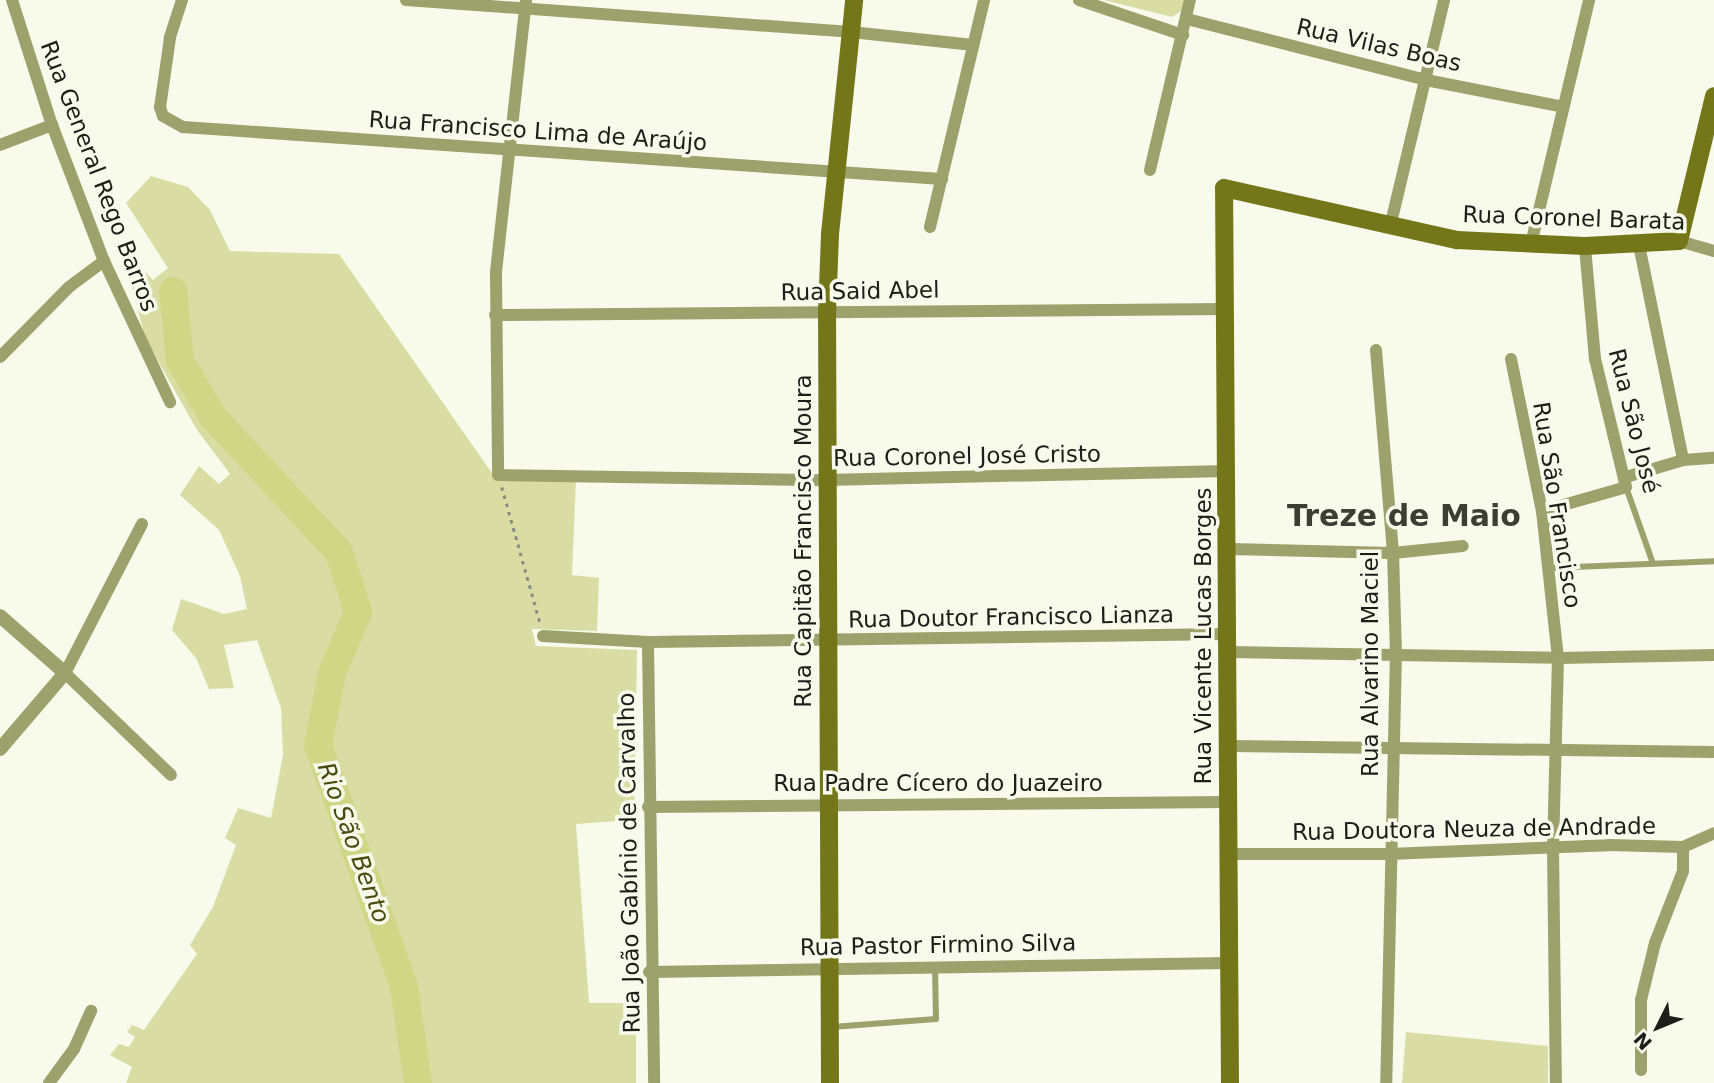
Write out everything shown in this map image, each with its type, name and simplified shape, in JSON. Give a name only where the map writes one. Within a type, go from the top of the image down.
[{"type":"main road","name":"Rua Capitão Francisco Moura","points":[[830,1083],[830,805],[825,480],[827,313],[854,0]]},
{"type":"main road","points":[[1679,241],[1714,96]]},
{"type":"main road","name":"Rua Coronel Barata","points":[[1224,188],[1457,240],[1585,246],[1639,246],[1679,241]]},
{"type":"main road","name":"Rua Vicente Lucas Borges","points":[[1224,188],[1230,549],[1230,1083]]},
{"type":"street","name":"Rua General Rego Barros","points":[[12,0],[52,125],[104,261],[170,402]]},
{"type":"street","name":"Rua Francisco Lima de Araújo","points":[[182,0],[161,87],[163,116],[183,127],[942,179]]},
{"type":"street","points":[[406,0],[526,4],[973,45]]},
{"type":"street","points":[[930,227],[984,0]]},
{"type":"street","points":[[1079,0],[1183,35]]},
{"type":"street","points":[[1150,170],[1191,0]]},
{"type":"street","points":[[1390,227],[1444,0]]},
{"type":"street","points":[[1531,244],[1589,0]]},
{"type":"street","points":[[498,475],[495,315],[509,150],[526,4]]},
{"type":"street","name":"Rua Vilas Boas","points":[[1187,19],[1426,80],[1563,107]]},
{"type":"street","points":[[0,145],[52,125]]},
{"type":"street","name":"Rua Coronel Barata","points":[[1679,241],[1714,251]]},
{"type":"street","name":"Rua São José","points":[[1585,246],[1600,385],[1626,482]]},
{"type":"street","points":[[1639,246],[1683,460]]},
{"type":"street","points":[[0,357],[69,287],[104,261]]},
{"type":"street","name":"Rua Said Abel","points":[[495,315],[1225,309]]},
{"type":"street","name":"Rua Alvarino Maciel","points":[[1376,350],[1393,552],[1396,653],[1389,854],[1386,1083]]},
{"type":"street","name":"Rua São Francisco","points":[[1511,359],[1542,511],[1558,658],[1553,848],[1556,1083]]},
{"type":"street","points":[[1542,511],[1683,460],[1714,458]]},
{"type":"street","name":"Rua Coronel José Cristo","points":[[498,475],[825,480],[1227,471]]},
{"type":"street","points":[[0,749],[65,673],[142,524]]},
{"type":"street","points":[[1230,549],[1393,552],[1462,546]]},
{"type":"street","points":[[0,616],[65,673],[171,775]]},
{"type":"street","name":"Rua Doutor Francisco Lianza","points":[[543,636],[648,642],[1228,634]]},
{"type":"street","name":"Rua João Gabínio de Carvalho","points":[[648,642],[649,972],[654,1083]]},
{"type":"street","points":[[1229,652],[1558,658],[1714,655]]},
{"type":"street","points":[[1228,746],[1714,752]]},
{"type":"street","name":"Rua Padre Cícero do Juazeiro","points":[[648,807],[1228,802]]},
{"type":"street","name":"Rua Doutora Neuza de Andrade","points":[[1230,854],[1389,854],[1683,847],[1714,833]]},
{"type":"street","points":[[1641,1070],[1645,977],[1683,871],[1683,847]]},
{"type":"street","name":"Rua Pastor Firmino Silva","points":[[649,972],[829,967],[1228,963]]},
{"type":"street","points":[[50,1083],[74,1049],[91,1011]]},
{"type":"lane","name":"Rua São José","points":[[1626,482],[1652,561]]},
{"type":"lane","points":[[1550,568],[1652,561],[1714,561]]},
{"type":"lane","points":[[829,1028],[936,1019],[935,966]]},
{"type":"path","points":[[498,475],[543,636]]},
{"type":"green space","points":[[1104,0],[1184,0],[1181,11],[1172,17]]},
{"type":"green space","points":[[151,176],[188,187],[210,210],[230,251],[339,254],[494,476],[576,479],[572,575],[599,578],[597,631],[532,629],[536,646],[637,650],[634,820],[576,824],[589,1003],[636,1003],[636,1083],[126,1083],[132,1067],[110,1055],[119,1044],[129,1047],[135,1037],[127,1032],[132,1025],[144,1030],[197,954],[190,945],[213,907],[236,845],[225,838],[238,808],[271,818],[283,755],[281,708],[257,640],[224,645],[234,688],[209,689],[196,658],[172,630],[181,599],[224,614],[247,609],[240,576],[219,530],[180,495],[199,466],[219,484],[230,474],[197,430],[145,338],[128,272],[137,264],[153,280],[168,268],[126,203]]},
{"type":"green space","points":[[1406,1032],[1548,1046],[1548,1083],[1402,1083]]},
{"type":"waterway","name":"Rio São Bento","points":[[173,291],[180,361],[214,418],[339,552],[358,612],[332,673],[318,745],[404,986],[418,1083]]},
{"type":"district","name":"Treze de Maio","points":[[1404,516]]}]
